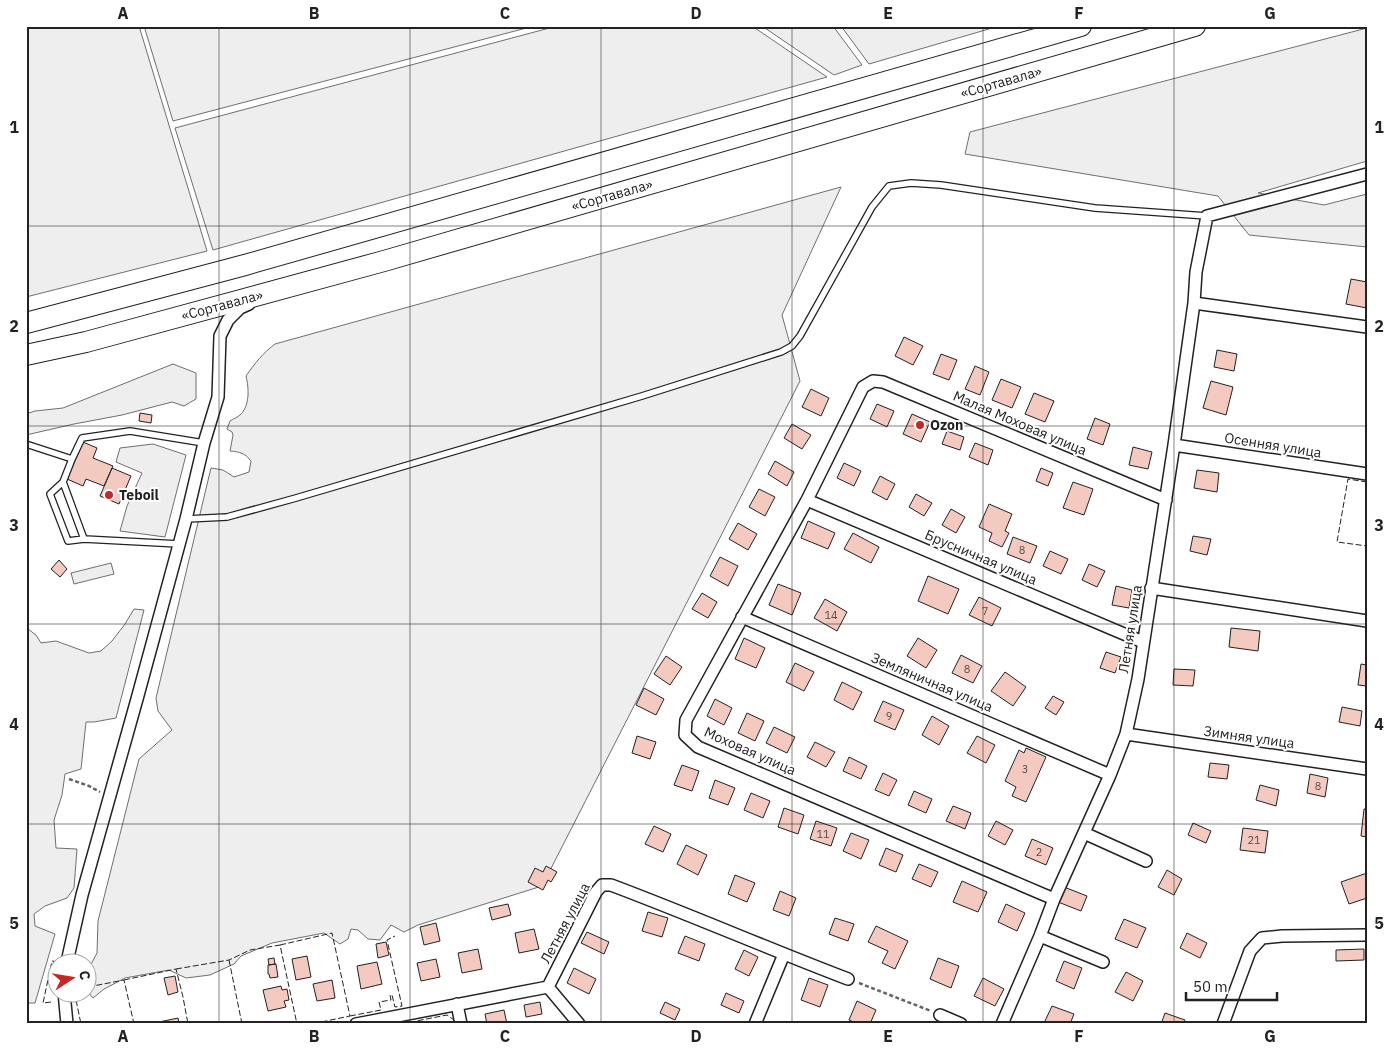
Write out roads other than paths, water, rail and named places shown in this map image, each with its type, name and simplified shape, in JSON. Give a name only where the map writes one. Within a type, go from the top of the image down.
[{"type":"highway","points":[[26,324],[245,265],[1081,26]]},
{"type":"highway","name":"«Сортавала»","points":[[26,355],[86,342],[384,261],[1195,26]]},
{"type":"street","points":[[1207,216],[1367,174]]},
{"type":"street","name":"Летняя улица","points":[[1002,1024],[1126,734],[1138,679],[1142,642],[1166,500],[1194,303],[1196,272],[1207,216]]},
{"type":"street","points":[[69,952],[82,895],[218,397],[220,336],[228,320],[240,308],[278,289]]},
{"type":"street","points":[[1194,303],[1367,327]]},
{"type":"street","name":"Малая Моховая улица","points":[[863,387],[872,381],[883,382],[1166,500]]},
{"type":"street","name":"Моховая улица","points":[[863,387],[807,500],[686,720],[685,735],[698,747],[1054,899]]},
{"type":"street","name":"Осенняя улица","points":[[1174,445],[1367,474]]},
{"type":"street","name":"Брусничная улица","points":[[807,500],[1142,642]]},
{"type":"street","points":[[1152,588],[1367,621]]},
{"type":"street","name":"Земляничная улица","points":[[742,617],[1110,775]]},
{"type":"street","name":"Зимняя улица","points":[[1126,734],[1367,769]]},
{"type":"street","points":[[1084,833],[1146,861]]},
{"type":"street","name":"Летняя улица","points":[[548,987],[596,892],[602,885],[611,885],[784,954]]},
{"type":"street","points":[[1223,1024],[1250,951],[1262,938],[1367,934]]},
{"type":"street","points":[[1040,936],[1103,962]]},
{"type":"street","points":[[755,1024],[784,954],[848,979]]},
{"type":"street","points":[[356,1024],[548,987],[579,1024]]},
{"type":"street","points":[[65,1002],[67,1024]]},
{"type":"street","points":[[457,1004],[461,1024]]},
{"type":"street","points":[[940,1015],[961,1024]]},
{"type":"lane","points":[[186,519],[227,516],[296,498],[642,396],[781,352],[792,346],[800,336],[872,207],[889,186],[911,183],[941,185],[1095,208],[1207,216]]},
{"type":"lane","points":[[179,544],[84,538],[68,541],[50,494],[63,482],[82,438],[130,431],[204,443]]},
{"type":"lane","points":[[26,444],[72,459]]},
{"type":"lane","points":[[63,482],[84,538]]},
{"type":"place","name":"Ozon","points":[[920,425]]},
{"type":"place","name":"Teboil","points":[[109,495]]}]
